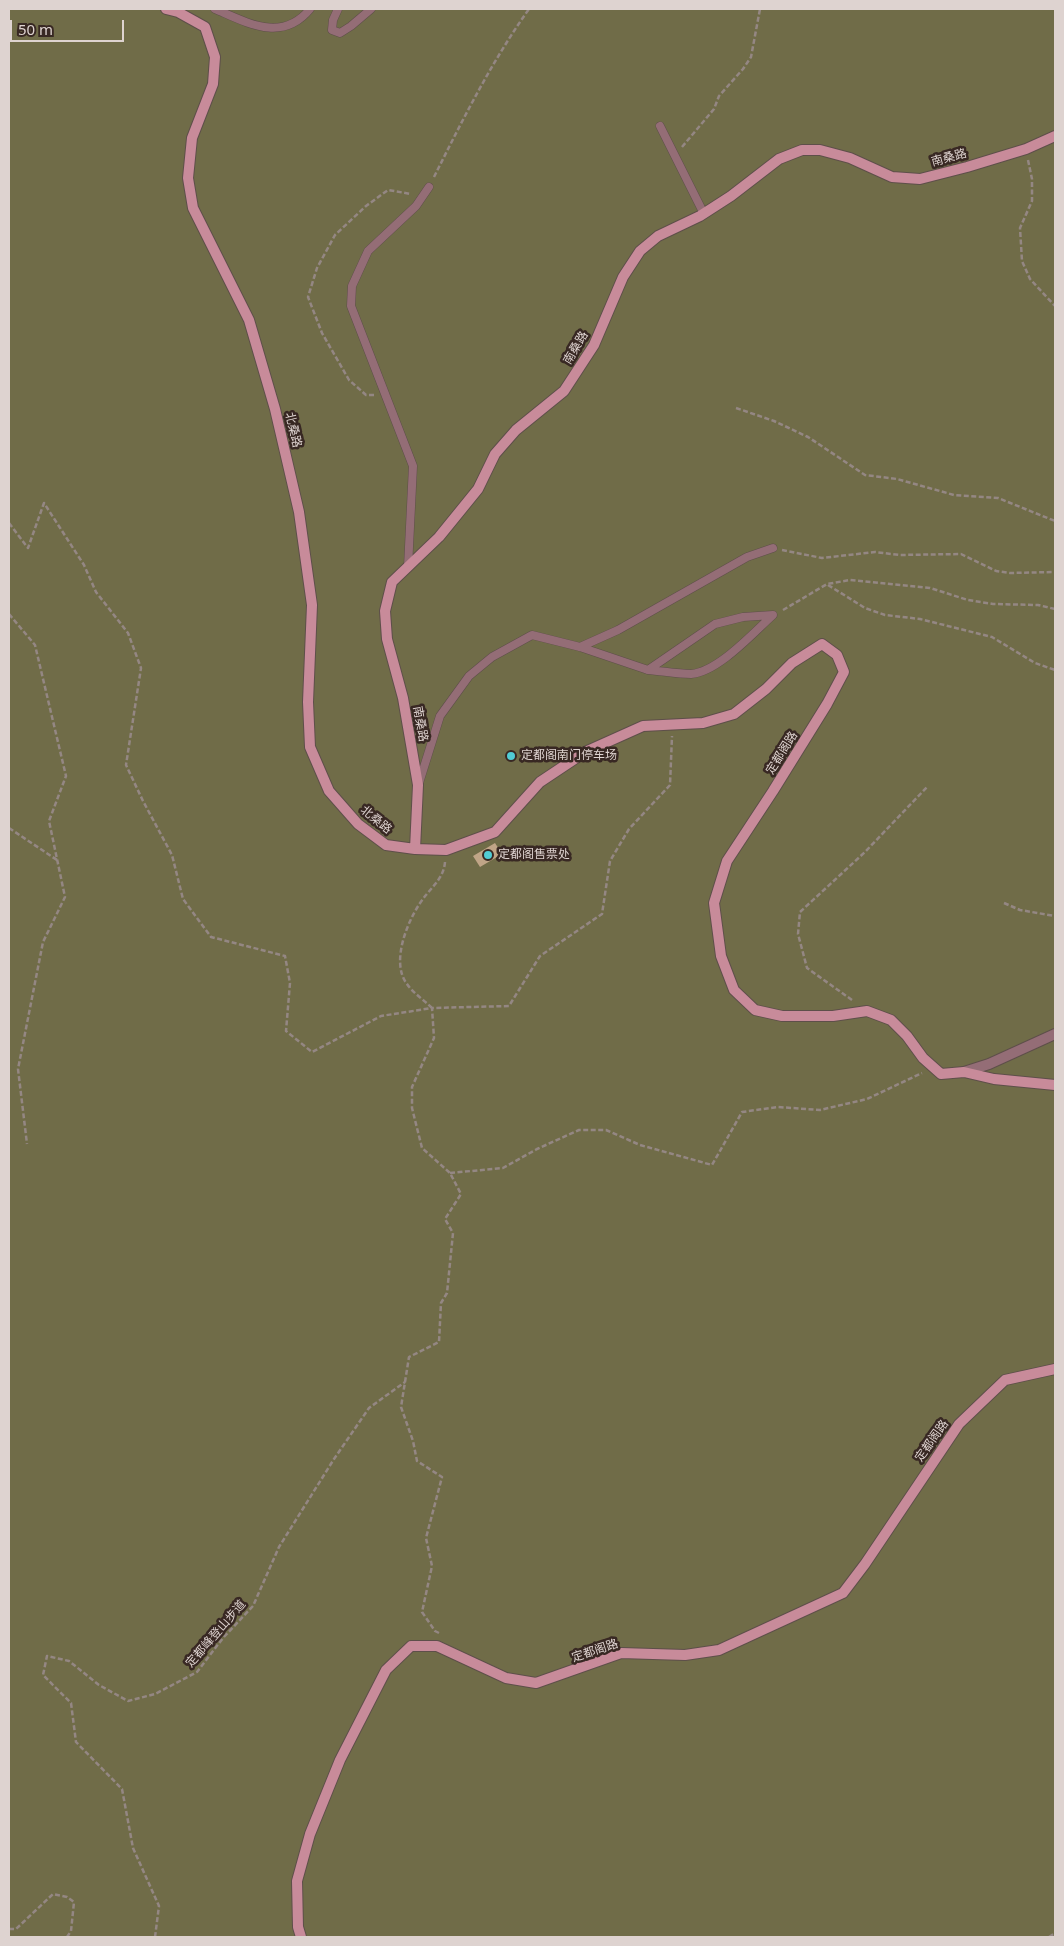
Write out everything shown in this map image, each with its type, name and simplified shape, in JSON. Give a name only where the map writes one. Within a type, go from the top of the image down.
[{"type":"street","name":"北桑路","points":[[166,9],[178,12],[205,28],[215,57],[213,84],[192,138],[188,178],[193,208],[249,320],[275,409],[299,512],[312,605],[308,702],[310,747],[328,791],[358,824],[386,845],[415,849]]},
{"type":"street","name":"南桑路","points":[[415,849],[418,785],[403,698],[387,639],[385,611],[392,582],[439,537],[478,489],[495,454],[516,430],[564,391],[594,345],[624,277],[640,251],[658,236],[704,214],[779,159],[802,150],[820,150],[850,158],[892,177],[920,179],[1026,149],[1055,136]]},
{"type":"street","name":"定都阁路","points":[[415,849],[446,850],[495,832],[540,782],[584,752],[643,726],[703,723],[734,714],[766,689],[792,663],[822,644],[837,655],[844,672],[827,704],[773,791],[726,861],[714,903],[721,956],[734,990],[755,1010],[782,1016],[833,1016],[867,1011],[891,1020],[907,1036],[923,1058],[934,1067]]},
{"type":"street","points":[[934,1067],[941,1074],[964,1072],[990,1064],[1055,1034]]},
{"type":"street","points":[[964,1072],[994,1079],[1055,1085]]},
{"type":"street","name":"定都阁路","points":[[301,1937],[298,1927],[297,1881],[310,1834],[340,1760],[386,1670],[411,1646],[437,1646],[506,1678],[536,1683],[621,1653],[685,1655],[719,1650],[843,1593],[865,1564],[959,1424],[1005,1380],[1055,1368]]},
{"type":"lane","points":[[215,9],[264,28],[281,28],[301,19],[310,9]]},
{"type":"lane","points":[[338,9],[333,20],[332,30],[340,33],[371,9]]},
{"type":"lane","points":[[660,126],[704,214]]},
{"type":"lane","points":[[408,567],[413,466],[350,306],[352,286],[368,251],[416,206],[429,187]]},
{"type":"lane","points":[[580,647],[618,630],[747,557],[773,548]]},
{"type":"lane","points":[[648,670],[715,624],[743,617],[773,615]]},
{"type":"lane","points":[[418,785],[440,716],[469,676],[492,657],[532,635],[580,647],[648,670],[692,674],[716,664],[742,645],[773,615]]},
{"type":"path","points":[[429,187],[481,85],[510,36],[529,9]]},
{"type":"path","points":[[675,156],[714,109],[719,96],[751,57],[760,9]]},
{"type":"path","points":[[1026,149],[1032,179],[1032,201],[1020,228],[1022,261],[1030,279],[1055,306]]},
{"type":"path","points":[[736,408],[774,421],[808,437],[865,475],[897,479],[954,495],[998,498],[1055,521]]},
{"type":"path","points":[[9,523],[28,548],[44,504],[84,565],[96,592],[128,633],[141,668],[126,765],[142,801],[172,854],[183,899],[210,938],[285,956],[290,983],[286,1031],[312,1052],[381,1016],[432,1008],[509,1006],[540,956],[602,914],[610,861],[629,829],[670,785],[673,725]]},
{"type":"path","points":[[773,548],[822,558],[875,552],[900,555],[961,554],[996,571],[1010,573],[1055,572]]},
{"type":"path","points":[[773,615],[827,584],[850,580],[930,588],[968,600],[993,604],[1038,604],[1055,609]]},
{"type":"path","points":[[827,584],[865,608],[885,615],[920,619],[992,637],[1035,663],[1055,670]]},
{"type":"path","points":[[9,614],[35,645],[66,776],[49,821],[65,897],[43,942],[18,1069],[27,1144]]},
{"type":"path","points":[[867,1011],[807,968],[798,934],[800,912],[865,852],[928,786]]},
{"type":"path","points":[[9,828],[57,860]]},
{"type":"path","points":[[444,1635],[435,1631],[422,1612],[432,1566],[426,1538],[442,1477],[417,1461],[413,1441],[401,1407],[409,1357],[439,1342],[441,1303],[447,1293],[453,1233],[445,1219],[461,1194],[450,1172],[422,1148],[412,1108],[412,1087],[434,1038],[432,1008],[406,984],[400,968],[401,953],[409,923],[425,896],[445,872],[446,850]]},
{"type":"path","points":[[1004,903],[1020,910],[1055,916]]},
{"type":"path","points":[[450,1172],[503,1168],[537,1149],[579,1130],[606,1130],[640,1145],[712,1165],[742,1112],[778,1107],[820,1110],[867,1099],[934,1067]]},
{"type":"path","name":"定都峰登山步道","points":[[155,1937],[159,1906],[133,1848],[122,1789],[76,1742],[71,1703],[43,1675],[47,1656],[69,1661],[100,1685],[128,1701],[155,1694],[197,1672],[223,1638],[253,1606],[279,1548],[334,1459],[369,1408],[405,1382]]},
{"type":"path","points":[[9,1929],[16,1929],[53,1894],[67,1897],[74,1902],[71,1931],[67,1937]]},
{"type":"path","points":[[1049,1937],[1055,1933]]},
{"type":"shaded area","points":[[9,9],[1055,9],[1055,1937],[9,1937]]},
{"type":"building","name":"定都阁售票处","points":[[495,843],[502,854],[480,867],[473,856]]},
{"type":"place","name":"定都阁南门停车场","points":[[511,756]]},
{"type":"place","name":"定都阁售票处","points":[[488,855]]}]
